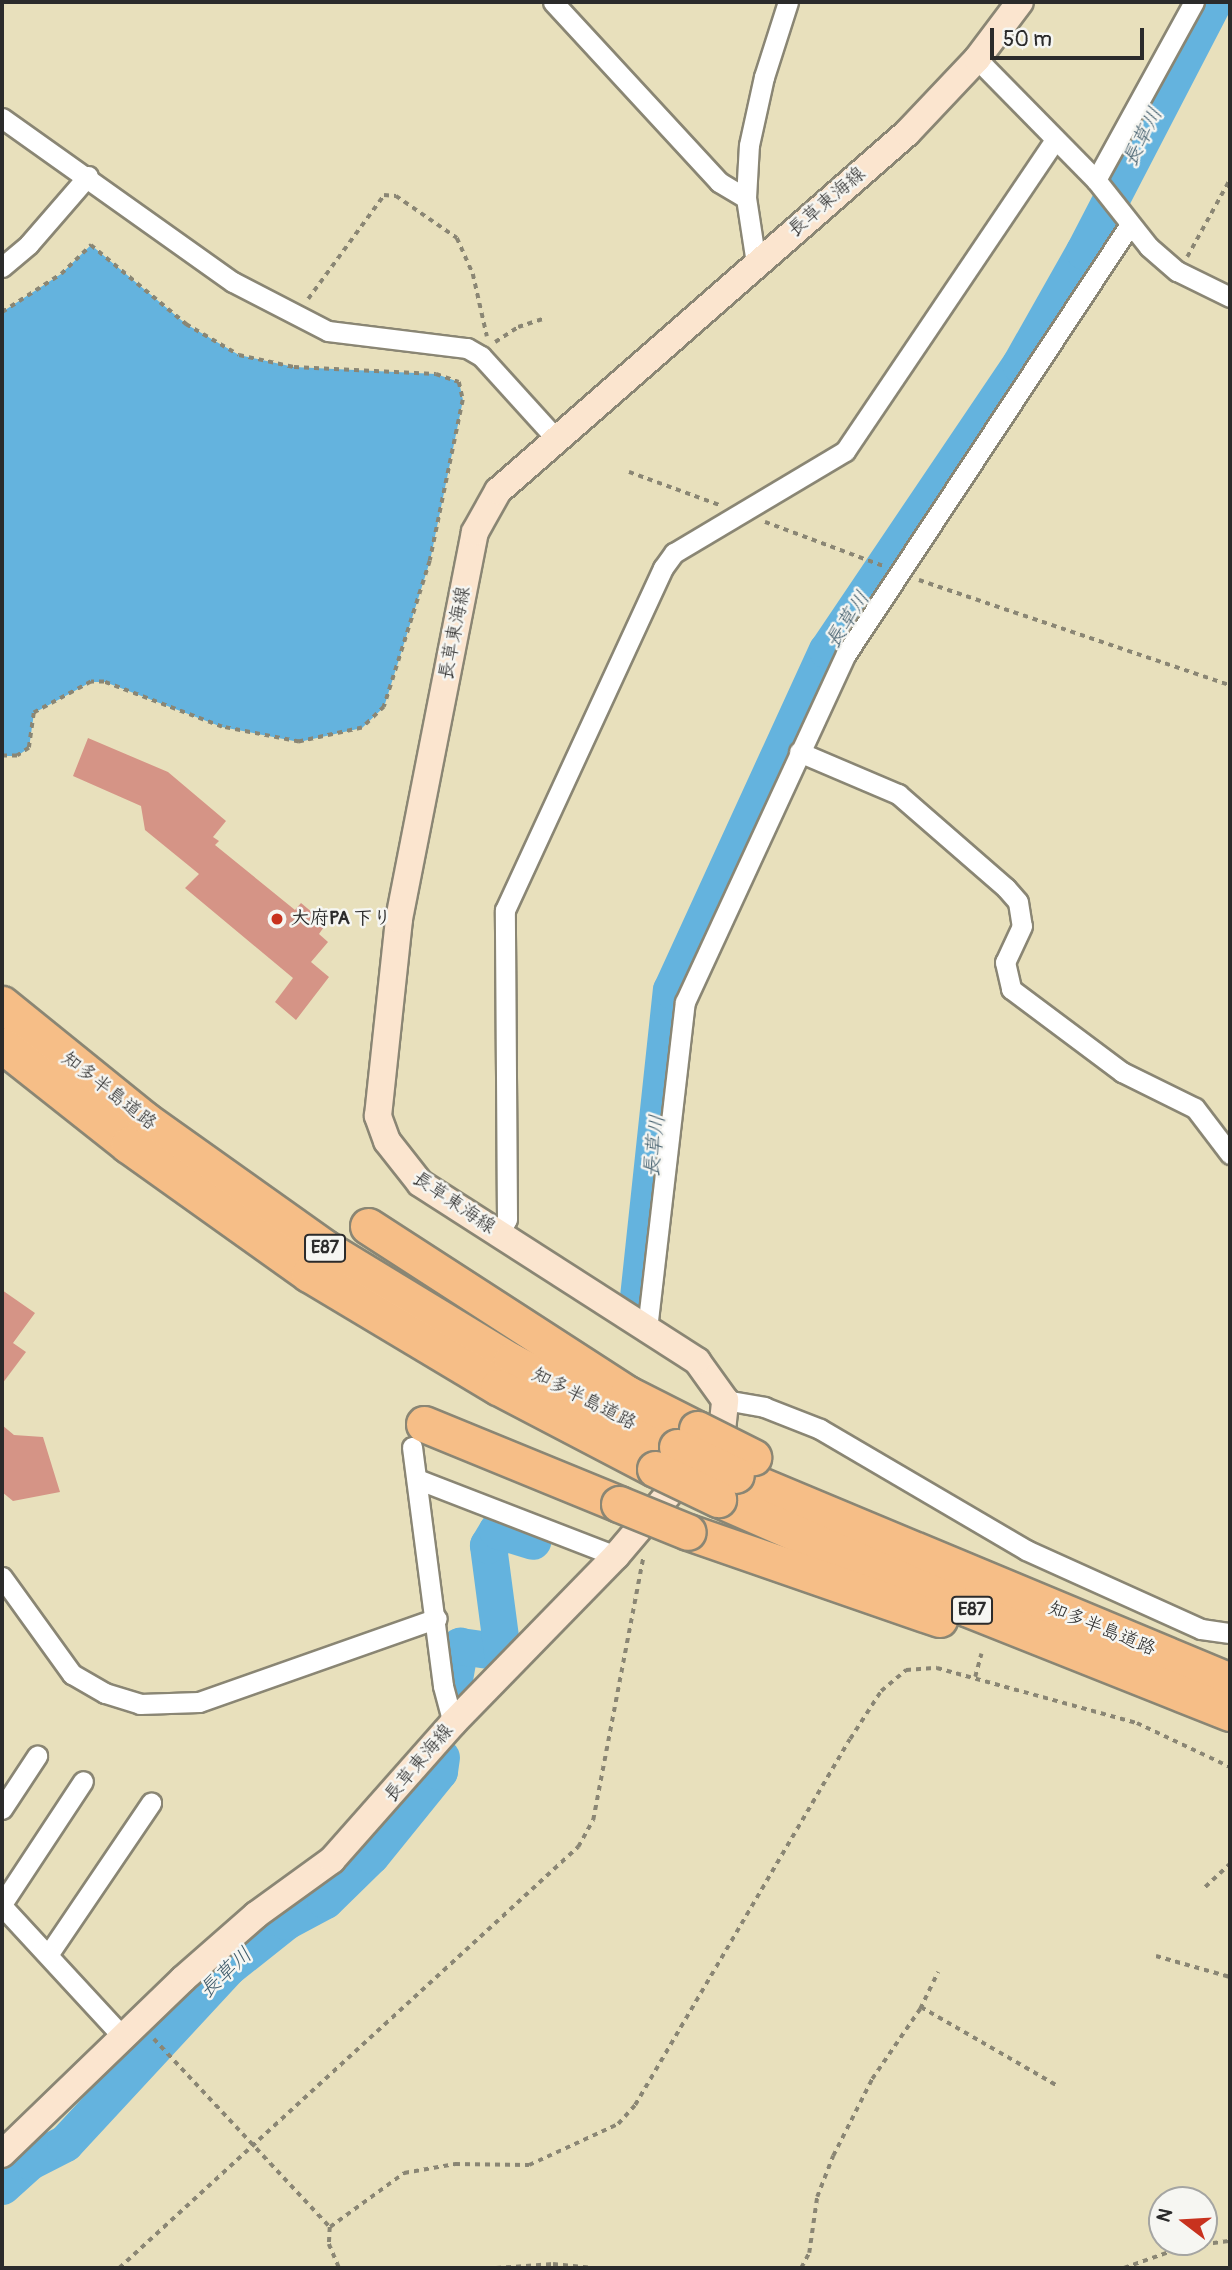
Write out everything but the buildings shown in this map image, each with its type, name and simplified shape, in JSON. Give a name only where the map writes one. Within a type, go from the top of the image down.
[{"type":"highway","name":"知多半島道路","points":[[2,1004],[145,1120],[325,1248],[499,1354],[676,1448],[1124,1671],[1230,1713]]},
{"type":"highway","name":"知多半島道路","points":[[2,1045],[128,1145],[310,1274],[498,1387],[676,1448]]},
{"type":"highway","points":[[368,1226],[628,1394],[676,1448],[735,1477]]},
{"type":"highway","points":[[418,1435],[628,1518],[688,1532],[1034,1651],[1124,1671]]},
{"type":"highway","name":"知多半島道路","points":[[735,1477],[1230,1681]]},
{"type":"main road","name":"長草東海線","points":[[2,2154],[131,2029],[256,1915],[332,1860],[453,1723],[616,1556],[628,1518],[722,1431],[725,1400],[698,1362],[405,1170],[387,1141],[378,1116],[399,919],[475,532],[498,491],[907,133],[977,59],[1020,2]]},
{"type":"street","points":[[553,2],[719,182],[746,198]]},
{"type":"street","points":[[756,263],[746,198],[755,118],[788,2]]},
{"type":"street","points":[[1096,180],[1194,2]]},
{"type":"street","points":[[977,59],[1054,141],[1096,180],[1129,226],[1177,271],[1230,297]]},
{"type":"street","points":[[2,118],[88,176],[233,282],[328,331],[467,348],[489,360],[558,441]]},
{"type":"street","points":[[499,1234],[507,1219],[505,910],[663,568],[674,553],[845,451],[1054,141]]},
{"type":"street","points":[[2,267],[29,244],[88,176]]},
{"type":"street","points":[[647,1329],[685,1002],[846,654],[1129,226]]},
{"type":"street","points":[[799,752],[898,794],[1006,888],[1018,902],[1022,926],[1005,961],[1011,989],[1122,1072],[1195,1108],[1230,1154]]},
{"type":"street","points":[[725,1400],[764,1407],[820,1429],[1026,1550],[1201,1629],[1230,1633]]},
{"type":"street","points":[[418,1435],[417,1479],[437,1618],[443,1686],[453,1723]]},
{"type":"street","points":[[417,1479],[616,1556]]},
{"type":"street","points":[[2,1577],[72,1674],[105,1693],[140,1704],[199,1702],[437,1618]]},
{"type":"street","points":[[2,1809],[37,1756]]},
{"type":"street","points":[[83,1781],[2,1905],[48,1955],[131,2029]]},
{"type":"street","points":[[48,1955],[151,1803]]},
{"type":"path","points":[[1177,271],[1230,179]]},
{"type":"path","points":[[297,315],[384,195],[396,196],[457,238],[473,274],[489,344],[518,327],[547,318]]},
{"type":"path","points":[[2,312],[61,274],[91,245],[186,324],[239,355],[294,367],[436,374],[459,382],[463,400],[430,561],[384,708],[362,728],[299,742],[222,727],[104,682],[91,682],[34,713],[29,748],[17,756],[2,756]]},
{"type":"path","points":[[628,472],[900,573],[1230,685]]},
{"type":"path","points":[[119,2268],[578,1847],[593,1821],[645,1567],[628,1518]]},
{"type":"path","points":[[975,1677],[981,1654]]},
{"type":"path","points":[[330,2227],[404,2173],[455,2164],[528,2165],[618,2124],[635,2105],[881,1691],[906,1670],[920,1667],[975,1677],[1137,1723],[1230,1767]]},
{"type":"path","points":[[1205,1887],[1230,1864]]},
{"type":"path","points":[[1156,1956],[1230,1978]]},
{"type":"path","points":[[801,2268],[809,2253],[815,2205],[833,2156],[878,2068],[922,2007],[938,1972]]},
{"type":"path","points":[[922,2007],[1056,2085]]},
{"type":"path","points":[[131,2029],[254,2144],[330,2227],[329,2244],[339,2268]]},
{"type":"path","points":[[1124,2268],[1183,2247],[1229,2241]]},
{"type":"path","points":[[496,2268],[552,2264],[593,2268]]},
{"type":"water","points":[[91,245],[186,324],[239,355],[294,367],[436,374],[459,382],[463,400],[430,561],[384,707],[362,728],[299,742],[222,727],[105,682],[91,682],[34,713],[29,748],[17,756],[2,756],[2,312],[61,274]]},
{"type":"waterway","name":"長草川","points":[[638,1297],[671,990],[827,650],[1020,364],[1084,251],[1213,2]]},
{"type":"waterway","name":"長草川","points":[[454,1679],[460,1646],[502,1652],[488,1545],[497,1530],[532,1541]]},
{"type":"waterway","name":"長草川","points":[[2,2186],[30,2161],[65,2143],[228,1967],[286,1921],[325,1900],[371,1855],[439,1771],[441,1757]]},
{"type":"place","name":"大府PA 下り","points":[[277,919]]}]
